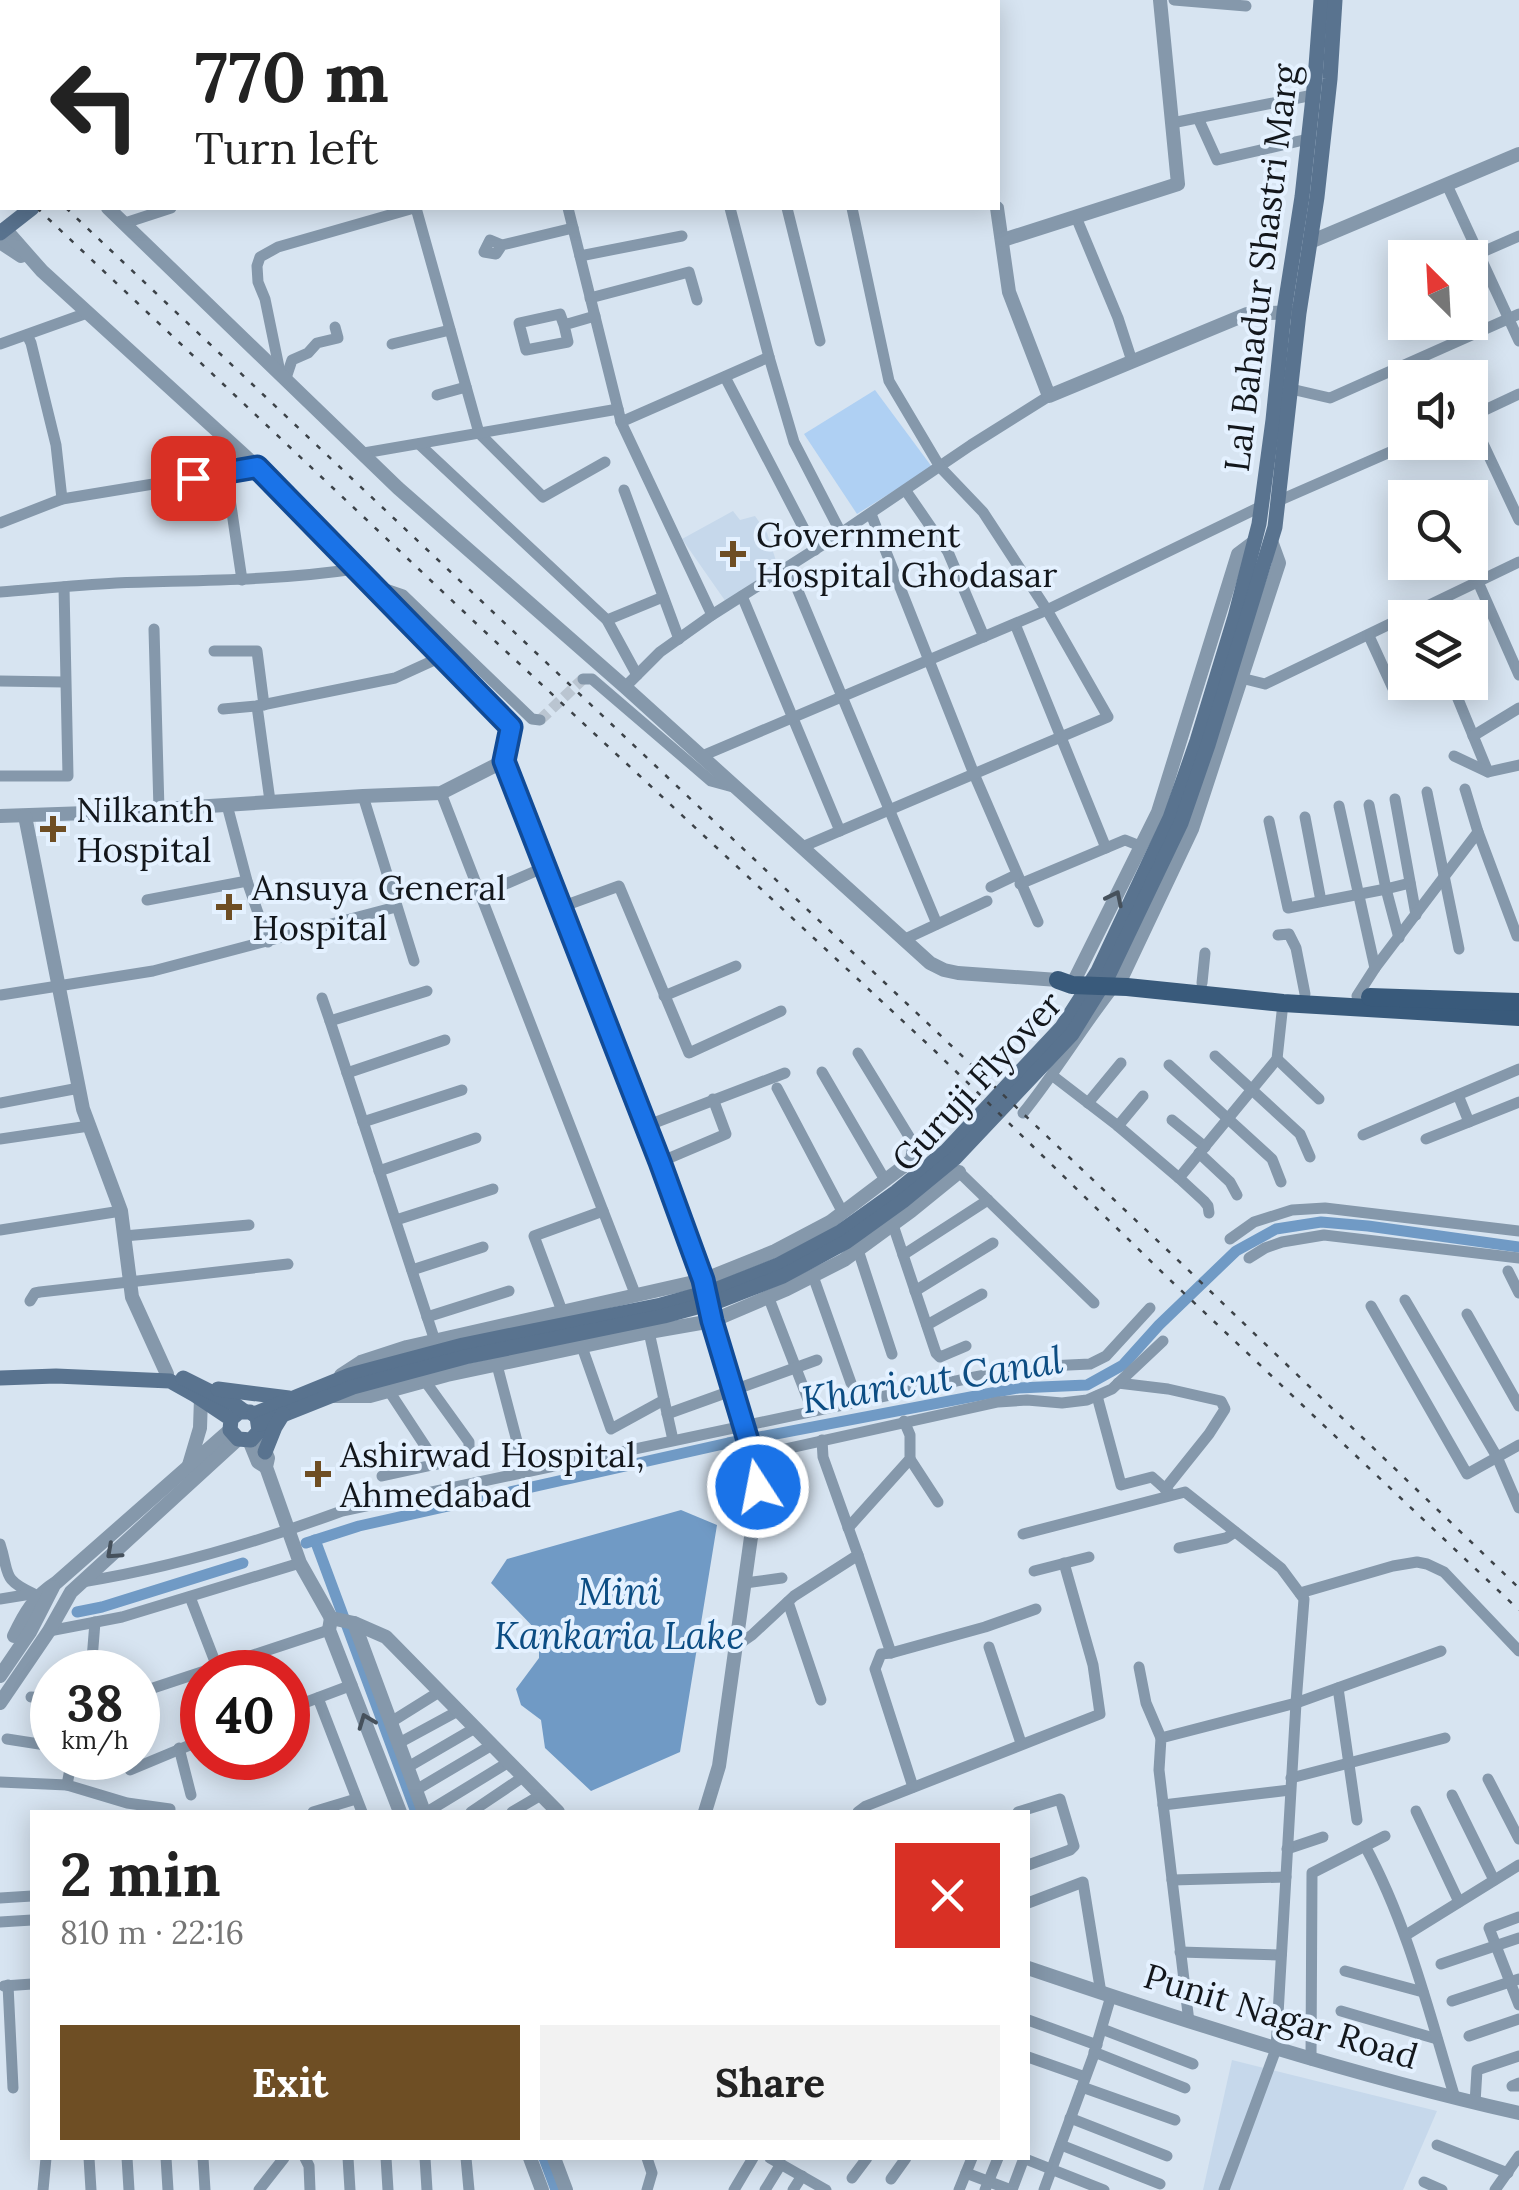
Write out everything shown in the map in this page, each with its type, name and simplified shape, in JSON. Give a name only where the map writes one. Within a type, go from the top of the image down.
[{"type":"main road","name":"Lal Bahadur Shastri Marg","points":[[1262,542],[1262,506],[1291,312],[1320,0]]},
{"type":"main road","name":"Lal Bahadur Shastri Marg","points":[[1262,542],[1275,527],[1291,389],[1291,312],[1310,242],[1330,80],[1335,0]]},
{"type":"main road","points":[[1,230],[17,210]]},
{"type":"main road","points":[[1,230],[29,210]]},
{"type":"main road","name":"Guruji Flyover","points":[[325,1391],[462,1345],[661,1305],[715,1290],[778,1265],[840,1232],[946,1151],[1062,1027],[1098,971],[1170,818],[1262,542]]},
{"type":"main road","points":[[1069,980],[1202,983],[1305,994],[1519,1002]]},
{"type":"main road","points":[[1118,981],[1282,1003],[1519,1017]]},
{"type":"main road","points":[[0,1376],[166,1374],[188,1379],[246,1426]]},
{"type":"main road","points":[[0,1376],[170,1381],[200,1392],[292,1398],[325,1391]]},
{"type":"main road","points":[[246,1426],[283,1414],[325,1391]]},
{"type":"main road","points":[[246,1426],[292,1398]]},
{"type":"main road","points":[[266,1460],[283,1414]]},
{"type":"street","points":[[1003,240],[1178,184],[1160,0]]},
{"type":"street","points":[[1174,0],[1246,6]]},
{"type":"street","points":[[1172,123],[1314,95]]},
{"type":"street","points":[[1198,118],[1218,160],[1308,139]]},
{"type":"street","points":[[1310,242],[1519,154]]},
{"type":"street","points":[[1447,184],[1474,240]]},
{"type":"street","points":[[110,210],[398,488],[625,686],[903,940],[944,970],[1069,980],[1158,812],[1238,554],[1262,542],[1279,562],[1192,829],[1118,981],[1023,1113]]},
{"type":"street","points":[[125,223],[165,210]]},
{"type":"street","points":[[283,375],[258,282],[260,257],[278,246],[408,210]]},
{"type":"street","points":[[416,210],[479,434],[543,496],[605,462]]},
{"type":"street","points":[[568,210],[620,416],[712,615]]},
{"type":"street","points":[[731,210],[794,442],[841,533]]},
{"type":"street","points":[[787,210],[820,341]]},
{"type":"street","points":[[802,847],[1108,717],[1047,610],[984,512],[940,467],[889,381],[852,210]]},
{"type":"street","points":[[996,210],[1009,292],[1048,396]]},
{"type":"street","points":[[1076,217],[1132,361]]},
{"type":"street","points":[[502,245],[573,228]]},
{"type":"street","points":[[1,230],[257,467],[511,727],[504,761],[703,1280],[752,1453],[758,1487],[720,1766],[706,1810]]},
{"type":"street","points":[[580,256],[682,236]]},
{"type":"street","points":[[1488,250],[1519,236]]},
{"type":"street","points":[[1488,268],[1514,316],[1519,341]]},
{"type":"street","points":[[590,298],[689,272],[697,300]]},
{"type":"street","points":[[625,686],[660,652],[712,615],[1048,396],[1247,314],[1291,312]]},
{"type":"street","points":[[0,344],[87,313]]},
{"type":"street","points":[[564,325],[595,316]]},
{"type":"street","points":[[1291,389],[1330,398],[1514,316]]},
{"type":"street","points":[[283,375],[292,360],[318,343],[338,338],[335,326]]},
{"type":"street","points":[[392,344],[450,330]]},
{"type":"street","points":[[27,335],[56,445],[62,498]]},
{"type":"street","points":[[364,454],[620,416],[769,357]]},
{"type":"street","points":[[725,377],[815,550]]},
{"type":"street","points":[[437,395],[466,388]]},
{"type":"street","points":[[1488,408],[1519,394]]},
{"type":"street","points":[[420,444],[607,620],[636,675]]},
{"type":"street","points":[[1278,501],[1388,453]]},
{"type":"street","points":[[1488,454],[1519,520]]},
{"type":"street","points":[[0,523],[62,498],[257,467]]},
{"type":"street","points":[[226,472],[242,580]]},
{"type":"street","points":[[624,490],[679,639]]},
{"type":"street","points":[[906,491],[948,552],[984,637]]},
{"type":"street","points":[[702,756],[1047,610],[1262,506]]},
{"type":"street","points":[[870,514],[1038,922]]},
{"type":"street","points":[[1446,600],[1519,562]]},
{"type":"street","points":[[788,567],[937,924]]},
{"type":"street","points":[[0,592],[112,583],[242,580],[355,569]]},
{"type":"street","points":[[1478,582],[1519,675]]},
{"type":"street","points":[[371,584],[403,595],[532,719],[540,720]]},
{"type":"street","points":[[0,776],[68,776],[64,587]]},
{"type":"street","points":[[607,620],[664,596]]},
{"type":"street","points":[[742,596],[840,830]]},
{"type":"street","points":[[1015,624],[1106,848]]},
{"type":"street","points":[[1242,678],[1265,684],[1388,628]]},
{"type":"street","points":[[154,629],[159,810]]},
{"type":"street","points":[[1369,636],[1388,679]]},
{"type":"street","points":[[214,651],[256,651],[259,656],[270,802]]},
{"type":"street","points":[[222,708],[260,705],[394,678],[441,657]]},
{"type":"street","points":[[584,678],[592,679],[710,781],[738,788]]},
{"type":"street","points":[[0,681],[64,682]]},
{"type":"street","points":[[1458,700],[1488,772]]},
{"type":"street","points":[[1473,736],[1519,708]]},
{"type":"street","points":[[1454,756],[1488,772],[1519,765]]},
{"type":"street","points":[[0,816],[441,793],[504,761]]},
{"type":"street","points":[[1465,789],[1519,936]]},
{"type":"street","points":[[1427,792],[1460,949]]},
{"type":"street","points":[[441,793],[636,1296]]},
{"type":"street","points":[[363,796],[414,961]]},
{"type":"street","points":[[1395,799],[1416,915]]},
{"type":"street","points":[[1369,804],[1399,938]]},
{"type":"street","points":[[227,805],[268,942]]},
{"type":"street","points":[[1339,806],[1376,968]]},
{"type":"street","points":[[25,816],[79,1088],[89,1126],[122,1211],[132,1297],[166,1374]]},
{"type":"street","points":[[1305,817],[1321,901]]},
{"type":"street","points":[[1270,820],[1288,908],[1410,883]]},
{"type":"street","points":[[1358,996],[1478,832]]},
{"type":"street","points":[[991,887],[1125,840],[1140,846]]},
{"type":"street","points":[[480,895],[546,867]]},
{"type":"street","points":[[147,900],[248,882]]},
{"type":"street","points":[[560,906],[618,886],[689,1052],[781,1010]]},
{"type":"street","points":[[903,940],[987,901]]},
{"type":"street","points":[[1,995],[153,971],[396,907]]},
{"type":"street","points":[[1278,935],[1288,934],[1296,948],[1305,994]]},
{"type":"street","points":[[1202,983],[1205,953]]},
{"type":"street","points":[[664,996],[736,966]]},
{"type":"street","points":[[330,1021],[428,990]]},
{"type":"street","points":[[322,998],[435,1341]]},
{"type":"street","points":[[1179,1178],[1277,1059],[1282,1003]]},
{"type":"street","points":[[347,1072],[445,1040]]},
{"type":"street","points":[[325,1391],[361,1362],[435,1341],[703,1280],[775,1251],[843,1212],[912,1160],[914,1148],[858,1053]]},
{"type":"street","points":[[1215,1056],[1300,1134],[1310,1158]]},
{"type":"street","points":[[1277,1059],[1319,1100]]},
{"type":"street","points":[[1088,1103],[1121,1063]]},
{"type":"street","points":[[1169,1064],[1272,1159],[1281,1182]]},
{"type":"street","points":[[1363,1134],[1519,1069]]},
{"type":"street","points":[[822,1072],[885,1180]]},
{"type":"street","points":[[646,1126],[784,1073]]},
{"type":"street","points":[[1053,1076],[1179,1178],[1204,1200],[1209,1213]]},
{"type":"street","points":[[0,1103],[79,1088]]},
{"type":"street","points":[[777,1088],[843,1212]]},
{"type":"street","points":[[363,1122],[462,1090]]},
{"type":"street","points":[[1458,1095],[1470,1122]]},
{"type":"street","points":[[1118,1126],[1143,1096]]},
{"type":"street","points":[[660,1162],[726,1134],[713,1100]]},
{"type":"street","points":[[1426,1139],[1519,1102]]},
{"type":"street","points":[[1172,1120],[1230,1182],[1237,1195]]},
{"type":"street","points":[[0,1139],[89,1126]]},
{"type":"street","points":[[379,1171],[476,1138]]},
{"type":"street","points":[[325,1391],[370,1396],[496,1365],[712,1321],[844,1260],[958,1172],[1094,1303]]},
{"type":"street","points":[[396,1220],[492,1189]]},
{"type":"street","points":[[903,1255],[988,1200]]},
{"type":"street","points":[[1230,1239],[1254,1222],[1292,1210],[1325,1210],[1519,1231]]},
{"type":"street","points":[[1324,1234],[1325,1210]]},
{"type":"street","points":[[0,1230],[122,1211]]},
{"type":"street","points":[[562,1312],[534,1236],[603,1211]]},
{"type":"street","points":[[893,1224],[936,1353],[940,1356],[966,1346]]},
{"type":"street","points":[[124,1236],[249,1225]]},
{"type":"street","points":[[1471,1225],[1471,1252]]},
{"type":"street","points":[[1249,1258],[1282,1242],[1324,1234],[1519,1258]]},
{"type":"street","points":[[916,1291],[993,1243]]},
{"type":"street","points":[[412,1270],[482,1247]]},
{"type":"street","points":[[858,1250],[892,1354]]},
{"type":"street","points":[[30,1301],[40,1292],[288,1264]]},
{"type":"street","points":[[1508,1272],[1519,1294]]},
{"type":"street","points":[[813,1276],[851,1383]]},
{"type":"street","points":[[428,1317],[509,1291]]},
{"type":"street","points":[[927,1325],[982,1294]]},
{"type":"street","points":[[768,1296],[809,1402]]},
{"type":"street","points":[[1406,1300],[1496,1457],[1519,1508]]},
{"type":"street","points":[[1371,1306],[1467,1474],[1519,1445]]},
{"type":"street","points":[[56,1584],[139,1573],[288,1531],[342,1511],[616,1452],[1028,1367],[1090,1364],[1106,1356],[1150,1308]]},
{"type":"street","points":[[1467,1314],[1519,1406]]},
{"type":"street","points":[[649,1332],[673,1440]]},
{"type":"street","points":[[752,1453],[998,1402],[1062,1404],[1087,1400],[1118,1383],[1163,1341]]},
{"type":"street","points":[[582,1347],[616,1452]]},
{"type":"street","points":[[668,1414],[817,1360]]},
{"type":"street","points":[[496,1365],[525,1472]]},
{"type":"street","points":[[382,1476],[464,1456],[469,1450],[468,1442],[425,1381]]},
{"type":"street","points":[[1118,1383],[1221,1401],[1225,1410],[1168,1492]]},
{"type":"street","points":[[389,1391],[436,1464]]},
{"type":"street","points":[[188,1465],[200,1428],[200,1392]]},
{"type":"street","points":[[1097,1396],[1121,1485],[1152,1477],[1168,1492]]},
{"type":"street","points":[[611,1429],[664,1400]]},
{"type":"street","points":[[904,1421],[910,1435],[910,1459],[938,1502]]},
{"type":"street","points":[[246,1426],[266,1460],[300,1562],[331,1622],[399,1810]]},
{"type":"street","points":[[0,1599],[37,1594],[56,1584],[188,1465],[246,1426]]},
{"type":"street","points":[[0,1703],[80,1582],[246,1426]]},
{"type":"street","points":[[822,1440],[823,1457],[891,1653]]},
{"type":"street","points":[[848,1528],[910,1459]]},
{"type":"street","points":[[1023,1534],[1168,1492],[1184,1492],[1281,1568],[1304,1599],[1276,2049],[1224,2190]]},
{"type":"street","points":[[1178,1548],[1226,1538],[1235,1532]]},
{"type":"street","points":[[0,1544],[8,1576],[16,1586],[37,1594]]},
{"type":"street","points":[[736,1646],[788,1602],[858,1555]]},
{"type":"street","points":[[1034,1571],[1089,1557]]},
{"type":"street","points":[[7,1637],[122,1617],[300,1562]]},
{"type":"street","points":[[861,1810],[1100,1714],[1093,1665],[1064,1563]]},
{"type":"street","points":[[1300,1593],[1393,1566],[1427,1564],[1444,1572],[1519,1651]]},
{"type":"street","points":[[745,1582],[782,1578]]},
{"type":"street","points":[[0,1676],[56,1584]]},
{"type":"street","points":[[7,1637],[37,1594]]},
{"type":"street","points":[[190,1596],[210,1650]]},
{"type":"street","points":[[788,1602],[821,1700]]},
{"type":"street","points":[[914,1786],[875,1669],[881,1654],[985,1627],[1036,1609]]},
{"type":"street","points":[[92,1650],[94,1622]]},
{"type":"street","points":[[265,1650],[331,1622],[353,1623],[386,1637],[555,1810]]},
{"type":"street","points":[[353,1623],[425,1810]]},
{"type":"street","points":[[990,1646],[1021,1743]]},
{"type":"street","points":[[1161,1738],[1296,1704],[1441,1651]]},
{"type":"street","points":[[1138,1667],[1146,1703],[1161,1738],[1159,1770],[1189,2022]]},
{"type":"street","points":[[310,1701],[352,1685]]},
{"type":"street","points":[[1338,1688],[1358,1820]]},
{"type":"street","points":[[391,1722],[439,1692]]},
{"type":"street","points":[[318,1698],[361,1810]]},
{"type":"street","points":[[399,1743],[458,1710]]},
{"type":"street","points":[[408,1767],[475,1728]]},
{"type":"street","points":[[1163,1805],[1291,1784],[1349,1761],[1445,1738]]},
{"type":"street","points":[[8,1739],[30,1742]]},
{"type":"street","points":[[416,1790],[492,1745]]},
{"type":"street","points":[[160,1757],[179,1748],[191,1795]]},
{"type":"street","points":[[429,1810],[509,1762]]},
{"type":"street","points":[[473,1810],[523,1777]]},
{"type":"street","points":[[1488,1779],[1519,1839]]},
{"type":"street","points":[[67,1786],[68,1780]]},
{"type":"street","points":[[0,1782],[67,1786],[169,1810]]},
{"type":"street","points":[[1452,1794],[1494,1880]]},
{"type":"street","points":[[515,1810],[540,1795]]},
{"type":"street","points":[[320,1810],[356,1799]]},
{"type":"street","points":[[1024,1810],[1060,1799],[1074,1846],[1030,1864]]},
{"type":"street","points":[[1416,1811],[1460,1902]]},
{"type":"street","points":[[1287,1850],[1323,1836]]},
{"type":"street","points":[[1311,2060],[1312,1873],[1385,1836]]},
{"type":"street","points":[[1365,1846],[1406,1936],[1455,2098]]},
{"type":"street","points":[[1406,1936],[1519,1865]]},
{"type":"street","points":[[1172,1880],[1286,1877]]},
{"type":"street","points":[[1030,1902],[1084,1882],[1106,1995],[1096,2049],[1046,2189]]},
{"type":"street","points":[[0,1898],[30,1896]]},
{"type":"street","points":[[1484,1913],[1515,1981],[1519,2005]]},
{"type":"street","points":[[1489,1928],[1519,1918]]},
{"type":"street","points":[[0,1922],[30,1920]]},
{"type":"street","points":[[1442,1964],[1519,1938]]},
{"type":"street","points":[[1180,1952],[1281,1955]]},
{"type":"street","name":"Punit Nagar Road","points":[[1030,1969],[1311,2060],[1519,2113]]},
{"type":"street","points":[[1346,1971],[1423,1992]]},
{"type":"street","points":[[1452,2001],[1515,1981]]},
{"type":"street","points":[[14,2088],[4,1986],[30,1984]]},
{"type":"street","points":[[1341,2012],[1437,2039]]},
{"type":"street","points":[[1469,2036],[1519,2018]]},
{"type":"street","points":[[1030,2021],[1186,2088]]},
{"type":"street","points":[[1102,2029],[1193,2064]]},
{"type":"street","points":[[1475,2103],[1477,2070],[1519,2056]]},
{"type":"street","points":[[1030,2059],[1175,2120]]},
{"type":"street","points":[[1070,2118],[1168,2156]]},
{"type":"street","points":[[1061,2145],[1160,2184]]},
{"type":"street","points":[[1437,2145],[1508,2173]]},
{"type":"street","points":[[1495,2190],[1519,2156]]},
{"type":"street","points":[[43,2190],[46,2160]]},
{"type":"street","points":[[89,2160],[91,2190]]},
{"type":"street","points":[[127,2160],[129,2190]]},
{"type":"street","points":[[166,2160],[168,2190]]},
{"type":"street","points":[[203,2160],[204,2190]]},
{"type":"street","points":[[259,2190],[282,2160]]},
{"type":"street","points":[[306,2160],[310,2190]]},
{"type":"street","points":[[348,2160],[350,2190]]},
{"type":"street","points":[[386,2160],[388,2190]]},
{"type":"street","points":[[425,2160],[427,2190]]},
{"type":"street","points":[[466,2160],[469,2190]]},
{"type":"street","points":[[531,2160],[542,2190]]},
{"type":"street","points":[[555,2160],[566,2190]]},
{"type":"street","points":[[647,2190],[652,2174],[648,2160]]},
{"type":"street","points":[[734,2190],[752,2160]]},
{"type":"street","points":[[852,2178],[865,2160]]},
{"type":"street","points":[[891,2178],[904,2160]]},
{"type":"street","points":[[959,2190],[971,2160]]},
{"type":"street","points":[[987,2186],[997,2160]]},
{"type":"street","points":[[966,2173],[987,2186],[1011,2190],[1023,2160]]},
{"type":"street","points":[[1029,2160],[1104,2190]]},
{"type":"street","points":[[765,2190],[776,2161],[826,2190]]},
{"type":"street","points":[[793,2190],[802,2176]]},
{"type":"street","points":[[1424,2182],[1442,2190]]},
{"type":"shaded area","points":[[875,390],[932,467],[857,514],[804,434]]},
{"type":"shaded area","name":"Government Hospital Ghodasar","points":[[733,511],[740,520],[755,516],[767,533],[779,570],[726,602],[682,539]]},
{"type":"shaded area","points":[[1232,2060],[1437,2111],[1403,2190],[1203,2190]]},
{"type":"water","name":"Mini Kankaria Lake","points":[[681,1510],[717,1525],[680,1752],[591,1791],[545,1748],[541,1720],[521,1705],[516,1689],[539,1658],[539,1633],[491,1583],[507,1559]]},
{"type":"waterway","name":"Kharicut Canal","points":[[306,1543],[359,1526],[728,1443],[1018,1388],[1087,1385],[1123,1365],[1236,1251],[1276,1229],[1321,1222],[1519,1247]]},
{"type":"waterway","points":[[315,1540],[415,1810]]},
{"type":"waterway","name":"Kharicut Canal","points":[[77,1612],[243,1563]]},
{"type":"waterway","points":[[545,2160],[556,2190]]},
{"type":"tunnel","points":[[540,720],[583,679]]},
{"type":"railway","points":[[39,210],[935,1051],[1519,1610]]},
{"type":"railway","points":[[68,210],[1519,1588]]},
{"type":"place","name":"Government Hospital Ghodasar","points":[[733,554]]},
{"type":"place","name":"Nilkanth Hospital","points":[[53,829]]},
{"type":"place","name":"Ansuya General Hospital","points":[[229,907]]},
{"type":"place","name":"Ashirwad Hospital, Ahmedabad","points":[[318,1474]]},
{"type":"route","points":[[193,478],[257,467],[511,727],[504,761],[703,1280],[756,1467],[758,1487]]}]
